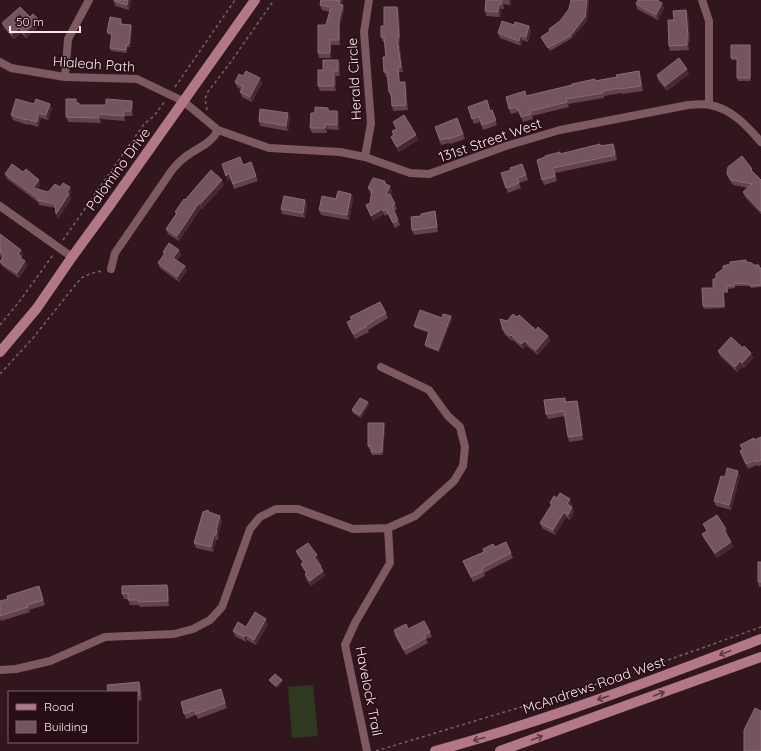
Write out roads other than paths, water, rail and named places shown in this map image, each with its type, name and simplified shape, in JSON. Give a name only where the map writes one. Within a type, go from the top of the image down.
[{"type":"main road","name":"Palomino Drive","points":[[0,352],[37,308],[255,0]]},
{"type":"main road","name":"McAndrews Road West","points":[[435,751],[489,736],[632,688],[761,639]]},
{"type":"main road","name":"McAndrews Road West","points":[[500,751],[761,657]]},
{"type":"street","points":[[65,77],[68,39],[89,0]]},
{"type":"street","name":"Herald Circle","points":[[365,157],[371,123],[364,32],[369,0]]},
{"type":"street","points":[[702,0],[709,21],[709,104]]},
{"type":"street","name":"Hialeah Path","points":[[0,62],[11,68],[65,77],[138,79],[183,101]]},
{"type":"street","name":"131st Street West","points":[[183,101],[218,130],[269,148],[340,152],[365,157],[410,173],[429,174],[506,146],[560,130],[688,105],[709,104],[722,108],[744,123],[761,142]]},
{"type":"street","points":[[111,269],[115,253],[172,170],[181,160],[205,145],[215,136],[218,130]]},
{"type":"street","points":[[0,206],[72,257]]},
{"type":"street","points":[[0,670],[16,669],[50,661],[105,637],[174,634],[193,629],[210,620],[222,607],[250,530],[260,517],[276,509],[298,509],[353,529],[388,528],[416,516],[454,481],[463,466],[465,447],[460,427],[448,416],[430,390],[381,367]]},
{"type":"street","name":"Havelock Trail","points":[[367,751],[345,645],[354,623],[390,563],[388,528]]}]
